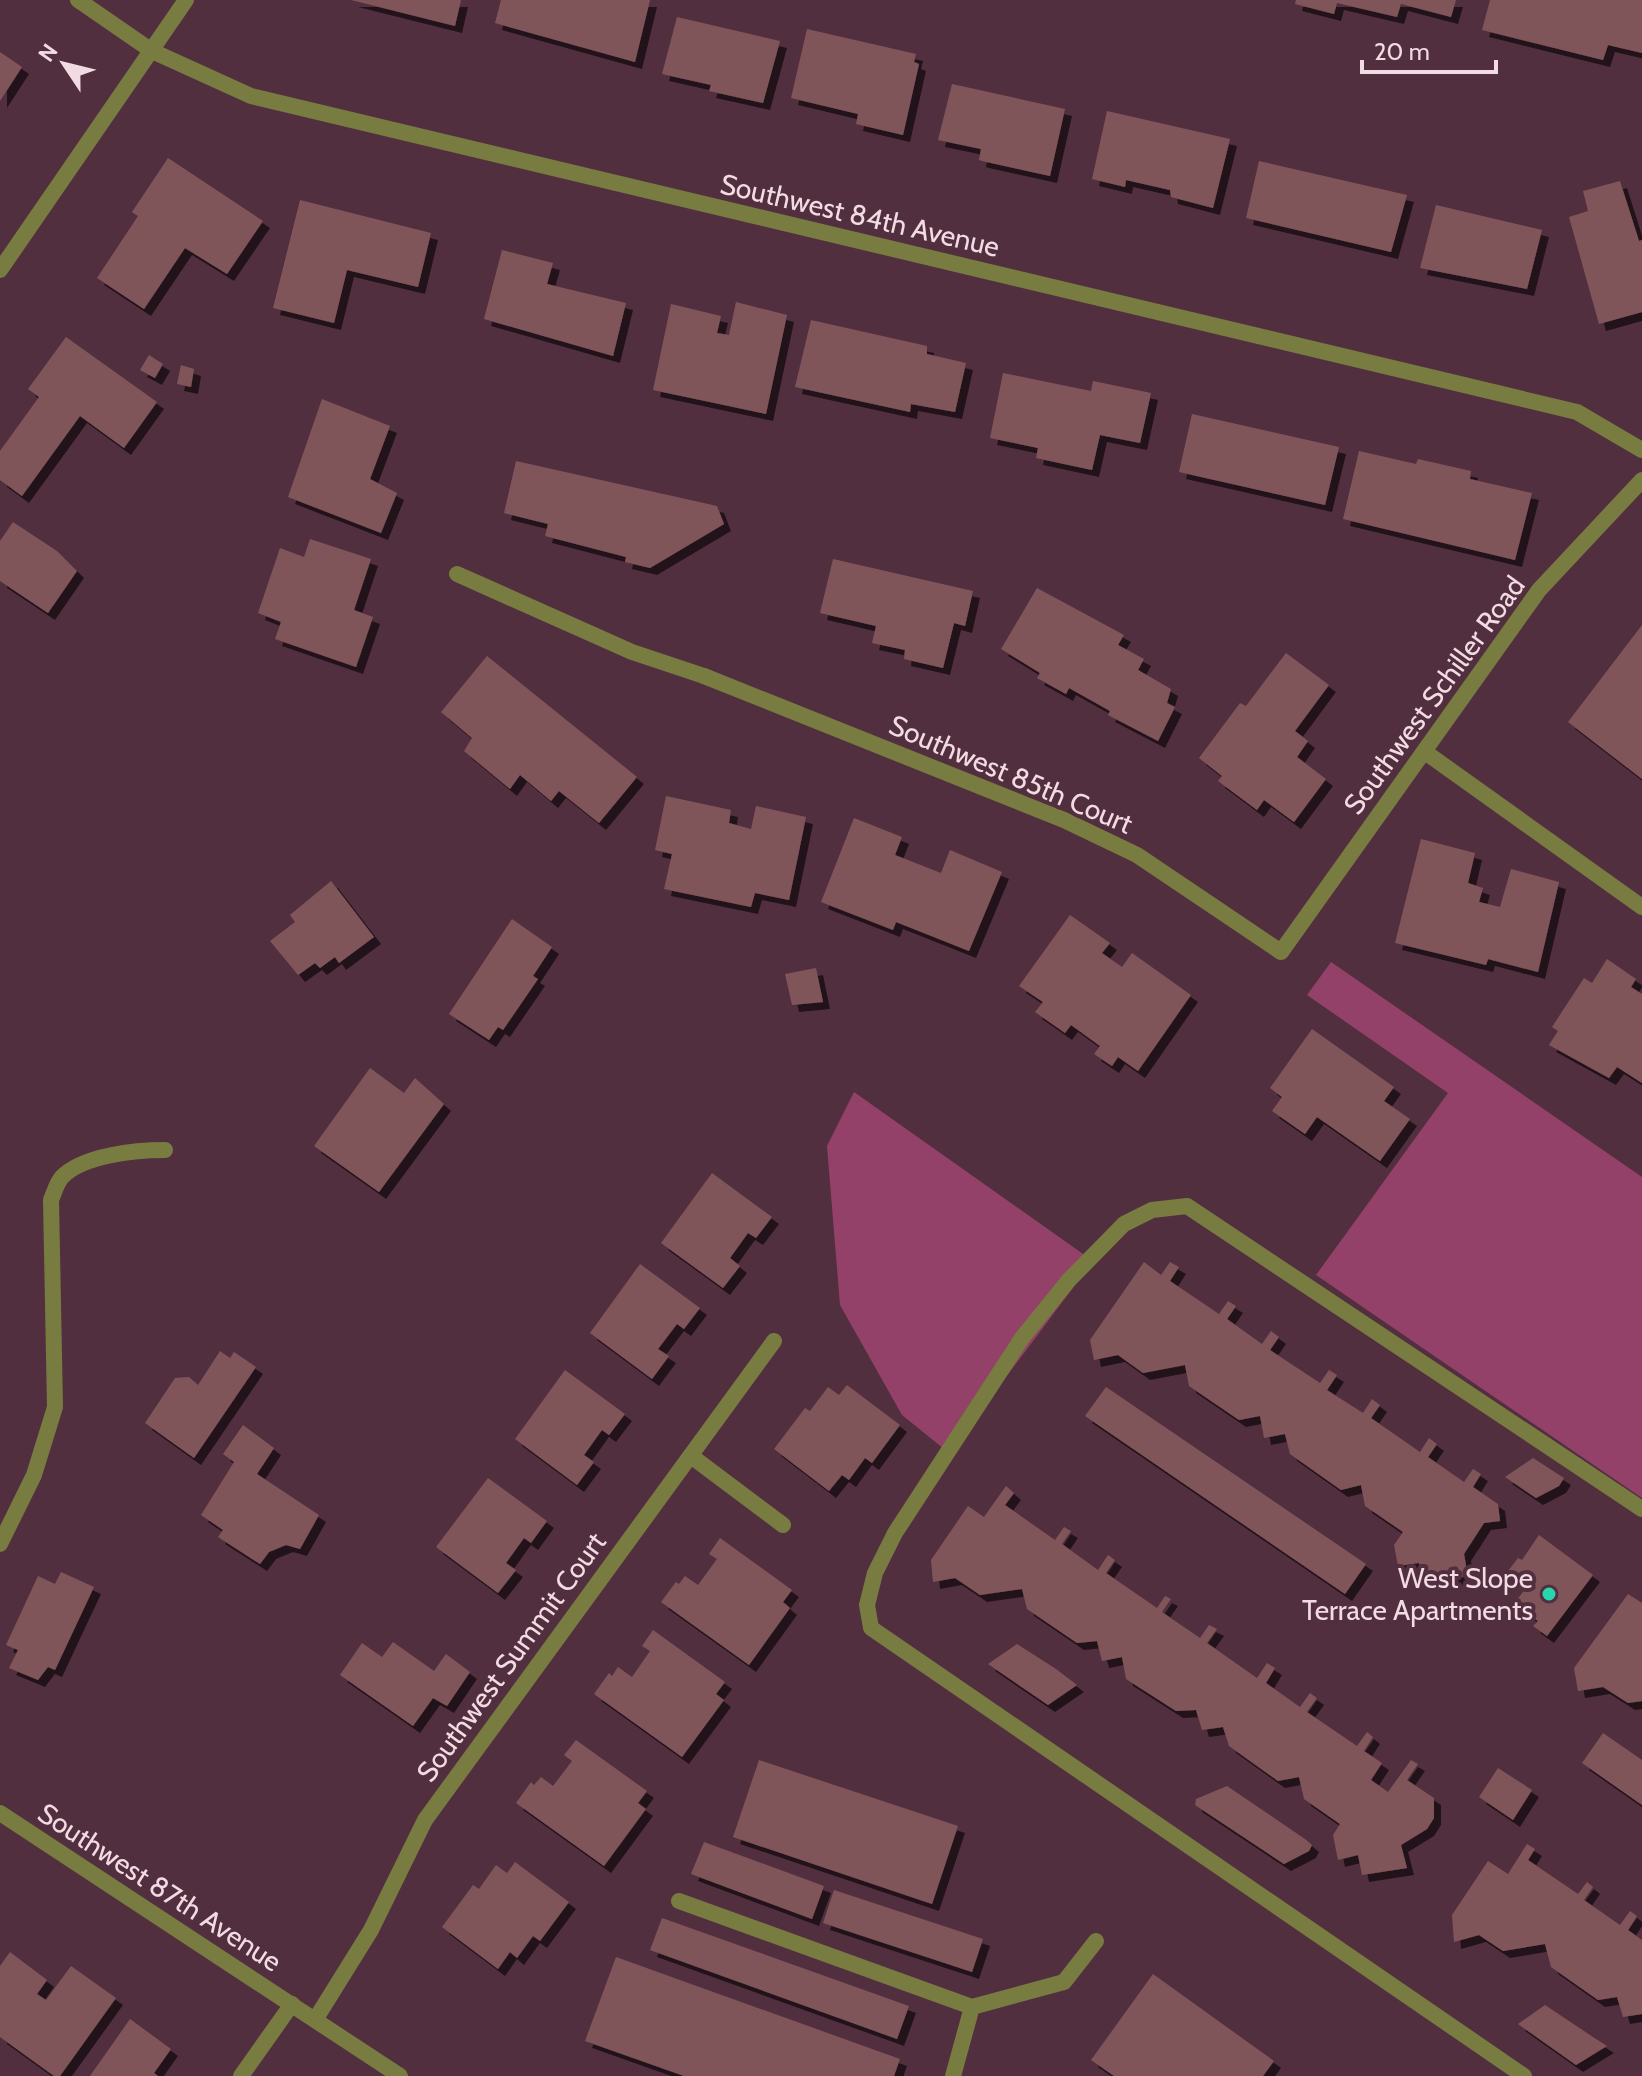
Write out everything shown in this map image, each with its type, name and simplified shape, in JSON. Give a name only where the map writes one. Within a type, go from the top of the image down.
[{"type":"street","name":"Southwest 84th Avenue","points":[[78,0],[152,51],[251,96],[1577,412],[1642,450]]},
{"type":"street","points":[[0,270],[186,0]]},
{"type":"street","name":"Southwest Schiller Road","points":[[1281,952],[1539,590],[1642,480]]},
{"type":"street","name":"Southwest 85th Court","points":[[457,574],[632,652],[704,676],[1064,820],[1137,855],[1281,952]]},
{"type":"street","points":[[1425,752],[1640,902]]},
{"type":"street","points":[[0,1544],[34,1475],[55,1407],[51,1200],[62,1177],[83,1165],[127,1151],[165,1150]]},
{"type":"street","points":[[1524,2076],[871,1628],[867,1605],[875,1573],[895,1533],[977,1402],[1022,1338],[1069,1280],[1124,1224],[1152,1210],[1187,1206],[1642,1509]]},
{"type":"street","name":"Southwest Summit Court","points":[[315,2020],[371,1930],[425,1820],[774,1341]]},
{"type":"street","points":[[691,1456],[783,1525]]},
{"type":"street","name":"Southwest 87th Avenue","points":[[0,1813],[400,2076]]},
{"type":"street","points":[[679,1901],[972,2007],[1064,1982],[1096,1941]]},
{"type":"street","name":"Southwest 87th Avenue","points":[[241,2076],[292,2004]]},
{"type":"street","points":[[953,2076],[972,2007]]},
{"type":"shaded area","points":[[1331,962],[1642,1177],[1642,1498],[1316,1275],[1448,1093],[1307,995]]},
{"type":"shaded area","points":[[854,1092],[1093,1261],[949,1453],[902,1415],[840,1305],[827,1146]]},
{"type":"building","points":[[351,0],[461,0],[455,26]]},
{"type":"building","points":[[501,0],[650,0],[635,62],[495,23]]},
{"type":"building","points":[[1296,0],[1456,0],[1451,17],[1401,4],[1397,17],[1337,3],[1334,14],[1295,4]]},
{"type":"building","points":[[1490,0],[1642,0],[1642,53],[1608,45],[1603,60],[1482,30]]},
{"type":"building","points":[[677,17],[780,41],[763,103],[709,91],[711,85],[662,74]]},
{"type":"building","points":[[807,29],[916,54],[914,62],[919,64],[903,135],[856,124],[858,114],[791,98]]},
{"type":"building","points":[[0,52],[22,67],[0,101]]},
{"type":"building","points":[[952,84],[1065,109],[1050,176],[982,161],[979,160],[981,149],[938,140]]},
{"type":"building","points":[[1107,111],[1230,139],[1213,208],[1171,197],[1170,190],[1126,180],[1125,187],[1092,179]]},
{"type":"building","points":[[168,158],[263,221],[227,274],[185,248],[144,309],[97,278],[138,216],[132,212]]},
{"type":"building","points":[[1259,161],[1407,195],[1391,252],[1246,218]]},
{"type":"building","points":[[1620,181],[1639,241],[1642,240],[1642,312],[1599,324],[1569,217],[1588,211],[1583,191]]},
{"type":"building","points":[[300,200],[431,233],[418,287],[347,270],[334,323],[273,308]]},
{"type":"building","points":[[1436,205],[1542,230],[1527,289],[1420,268]]},
{"type":"building","points":[[502,250],[553,263],[547,284],[626,303],[613,356],[484,319]]},
{"type":"building","points":[[736,302],[787,315],[766,414],[653,390],[671,304],[721,316],[717,333],[729,335]]},
{"type":"building","points":[[811,320],[927,346],[927,354],[966,363],[955,412],[911,404],[910,412],[795,387]]},
{"type":"building","points":[[66,337],[157,402],[124,448],[80,416],[22,496],[0,480],[0,451],[39,397],[28,389]]},
{"type":"building","points":[[149,355],[163,364],[155,378],[140,370]]},
{"type":"building","points":[[181,365],[194,369],[191,387],[177,384]]},
{"type":"building","points":[[1003,373],[1091,391],[1093,381],[1151,393],[1140,443],[1100,435],[1092,470],[1036,458],[1038,448],[990,438]]},
{"type":"building","points":[[322,399],[390,426],[370,479],[397,493],[381,533],[288,497]]},
{"type":"building","points":[[1192,414],[1339,447],[1325,505],[1179,472]]},
{"type":"building","points":[[1359,451],[1416,464],[1418,459],[1471,471],[1470,479],[1532,493],[1515,560],[1343,519]]},
{"type":"building","points":[[516,461],[717,506],[724,524],[650,568],[625,562],[626,557],[545,536],[548,524],[504,513]]},
{"type":"building","points":[[13,522],[57,551],[77,571],[48,613],[0,581],[0,541]]},
{"type":"building","points":[[310,539],[371,559],[354,610],[373,617],[356,667],[275,639],[281,622],[258,613],[280,548],[304,557]]},
{"type":"building","points":[[833,559],[973,591],[965,626],[954,623],[943,668],[904,659],[905,650],[872,643],[876,626],[820,613]]},
{"type":"building","points":[[1037,588],[1124,635],[1118,645],[1144,659],[1138,670],[1171,689],[1167,703],[1175,707],[1158,741],[1108,715],[1110,711],[1069,688],[1066,694],[1037,678],[1040,673],[1001,649]]},
{"type":"building","points":[[1642,625],[1642,779],[1568,722]]},
{"type":"building","points":[[1286,653],[1329,685],[1295,731],[1308,741],[1297,757],[1326,779],[1294,822],[1264,800],[1257,810],[1218,781],[1222,776],[1199,758],[1240,703],[1246,706]]},
{"type":"building","points":[[487,656],[637,777],[599,823],[559,791],[551,801],[520,775],[510,789],[464,751],[472,738],[441,712]]},
{"type":"building","points":[[666,796],[731,810],[729,823],[751,829],[756,806],[806,817],[789,900],[755,893],[751,907],[664,889],[672,854],[655,850]]},
{"type":"building","points":[[854,818],[902,837],[895,855],[941,873],[950,850],[1002,872],[969,951],[896,922],[893,930],[821,902]]},
{"type":"building","points":[[1421,839],[1475,853],[1468,883],[1483,888],[1479,902],[1500,907],[1511,869],[1559,882],[1538,972],[1488,959],[1486,965],[1395,943]]},
{"type":"building","points":[[331,881],[374,937],[339,963],[335,957],[320,968],[315,963],[298,975],[270,941],[295,922],[290,915]]},
{"type":"building","points":[[1070,915],[1110,943],[1102,953],[1122,967],[1132,953],[1191,995],[1138,1071],[1118,1057],[1112,1066],[1094,1054],[1100,1046],[1071,1025],[1065,1033],[1035,1012],[1043,1002],[1019,986]]},
{"type":"building","points":[[512,919],[552,947],[533,976],[538,979],[503,1030],[498,1027],[489,1040],[449,1014]]},
{"type":"building","points":[[1607,959],[1636,979],[1631,987],[1642,994],[1642,1083],[1617,1067],[1609,1078],[1549,1045],[1558,1031],[1552,1027],[1584,978],[1592,983]]},
{"type":"building","points":[[816,968],[823,1002],[792,1005],[785,974]]},
{"type":"building","points":[[1312,1029],[1394,1087],[1384,1101],[1410,1119],[1380,1161],[1317,1117],[1305,1134],[1272,1111],[1282,1097],[1270,1088]]},
{"type":"building","points":[[370,1068],[404,1093],[415,1078],[444,1104],[379,1192],[314,1146]]},
{"type":"building","points":[[712,1173],[772,1217],[756,1238],[748,1233],[730,1258],[740,1266],[723,1288],[661,1243]]},
{"type":"building","points":[[1144,1262],[1161,1275],[1170,1262],[1179,1267],[1170,1281],[1219,1314],[1228,1301],[1236,1306],[1227,1319],[1262,1344],[1271,1331],[1279,1337],[1270,1350],[1320,1383],[1329,1370],[1337,1375],[1327,1390],[1363,1413],[1372,1399],[1380,1405],[1371,1418],[1420,1452],[1429,1438],[1437,1444],[1428,1457],[1464,1482],[1473,1469],[1481,1474],[1473,1487],[1498,1504],[1500,1521],[1484,1523],[1464,1554],[1468,1576],[1424,1584],[1419,1563],[1398,1566],[1394,1545],[1403,1532],[1365,1506],[1361,1485],[1341,1490],[1290,1454],[1285,1434],[1264,1438],[1260,1416],[1239,1420],[1189,1386],[1185,1365],[1143,1373],[1118,1355],[1094,1360],[1090,1340]]},
{"type":"building","points":[[640,1264],[700,1308],[684,1329],[677,1324],[658,1349],[669,1356],[652,1379],[590,1333]]},
{"type":"building","points":[[220,1351],[230,1358],[234,1352],[256,1367],[194,1458],[145,1423],[175,1378],[189,1377],[198,1385]]},
{"type":"building","points":[[565,1370],[625,1414],[609,1435],[602,1430],[584,1455],[594,1462],[577,1485],[515,1439]]},
{"type":"building","points":[[847,1385],[900,1425],[872,1463],[865,1458],[849,1480],[842,1475],[829,1491],[774,1449],[805,1408],[810,1411],[828,1387],[839,1395]]},
{"type":"building","points":[[1106,1387],[1366,1564],[1345,1594],[1085,1416]]},
{"type":"building","points":[[243,1425],[274,1448],[257,1474],[319,1515],[300,1549],[286,1545],[269,1552],[260,1564],[218,1537],[223,1530],[201,1515],[234,1462],[223,1454]]},
{"type":"building","points":[[1533,1458],[1564,1478],[1559,1486],[1536,1498],[1505,1477]]},
{"type":"building","points":[[488,1478],[547,1521],[531,1543],[524,1538],[506,1563],[516,1570],[498,1593],[436,1547]]},
{"type":"building","points":[[1006,1486],[1014,1493],[1005,1505],[1055,1540],[1064,1527],[1071,1531],[1062,1544],[1098,1570],[1108,1555],[1115,1560],[1106,1573],[1157,1608],[1165,1596],[1171,1599],[1162,1612],[1200,1638],[1209,1625],[1217,1629],[1207,1643],[1257,1678],[1267,1663],[1275,1668],[1266,1683],[1300,1707],[1310,1693],[1317,1698],[1307,1712],[1357,1746],[1367,1732],[1373,1737],[1364,1751],[1382,1763],[1371,1780],[1388,1792],[1411,1760],[1418,1764],[1407,1780],[1434,1798],[1434,1818],[1427,1829],[1401,1845],[1407,1868],[1362,1875],[1358,1855],[1338,1860],[1333,1835],[1340,1824],[1304,1799],[1299,1777],[1278,1781],[1229,1746],[1223,1727],[1202,1730],[1196,1710],[1176,1711],[1126,1679],[1122,1657],[1102,1661],[1097,1641],[1077,1643],[1027,1609],[1022,1589],[980,1595],[955,1578],[933,1582],[931,1560],[968,1506],[984,1517]]},
{"type":"building","name":"West Slope Terrace Apartments","points":[[1539,1535],[1593,1575],[1547,1636],[1533,1626],[1538,1621],[1514,1604],[1528,1585],[1508,1571],[1518,1558],[1522,1560]]},
{"type":"building","points":[[720,1538],[792,1590],[783,1602],[790,1608],[749,1665],[661,1602],[676,1582],[679,1584],[685,1576],[698,1585],[717,1559],[709,1554]]},
{"type":"building","points":[[61,1572],[94,1587],[55,1670],[48,1667],[38,1680],[9,1668],[18,1650],[6,1645],[38,1576],[55,1584]]},
{"type":"building","points":[[1628,1594],[1642,1603],[1642,1701],[1628,1703],[1603,1687],[1578,1691],[1574,1668]]},
{"type":"building","points":[[653,1630],[725,1682],[716,1694],[724,1700],[682,1757],[594,1694],[609,1673],[612,1676],[618,1667],[632,1677],[650,1651],[642,1646]]},
{"type":"building","points":[[393,1642],[434,1671],[446,1654],[470,1672],[447,1706],[433,1698],[413,1726],[340,1675],[362,1643],[382,1657]]},
{"type":"building","points":[[1017,1644],[1077,1685],[1048,1705],[988,1664]]},
{"type":"building","points":[[1603,1733],[1642,1760],[1642,1805],[1582,1763]]},
{"type":"building","points":[[576,1740],[647,1791],[638,1803],[646,1809],[604,1866],[516,1803],[531,1782],[534,1785],[541,1777],[553,1786],[572,1761],[564,1755]]},
{"type":"building","points":[[759,1760],[958,1826],[932,1904],[733,1837]]},
{"type":"building","points":[[1498,1768],[1532,1790],[1513,1820],[1479,1797]]},
{"type":"building","points":[[1227,1786],[1305,1839],[1312,1845],[1309,1851],[1284,1864],[1195,1805],[1196,1799]]},
{"type":"building","points":[[704,1842],[824,1886],[812,1919],[691,1874]]},
{"type":"building","points":[[1527,1844],[1535,1849],[1528,1860],[1578,1894],[1587,1882],[1593,1887],[1584,1900],[1620,1925],[1630,1911],[1637,1916],[1628,1930],[1642,1940],[1642,2014],[1623,2017],[1617,1997],[1598,2000],[1551,1967],[1545,1944],[1503,1951],[1479,1935],[1454,1942],[1452,1915],[1488,1861],[1508,1874]]},
{"type":"building","points":[[515,1862],[569,1902],[540,1941],[533,1936],[517,1958],[510,1952],[498,1969],[442,1927],[473,1885],[479,1889],[496,1865],[507,1873]]},
{"type":"building","points":[[834,1890],[983,1939],[972,1972],[823,1923]]},
{"type":"building","points":[[662,1918],[909,2006],[897,2039],[650,1950]]},
{"type":"building","points":[[10,1952],[47,1980],[37,1994],[46,2000],[71,1966],[116,1998],[60,2076],[54,2076],[0,2037],[0,1966]]},
{"type":"building","points":[[616,1957],[900,2059],[894,2076],[684,2076],[585,2041]]},
{"type":"building","points":[[1153,1974],[1274,2061],[1263,2076],[1114,2076],[1091,2060]]},
{"type":"building","points":[[1545,2005],[1607,2046],[1576,2065],[1518,2024]]},
{"type":"building","points":[[130,2019],[171,2049],[154,2073],[158,2076],[90,2076]]},
{"type":"place","name":"West Slope Terrace Apartments","points":[[1549,1594]]}]
